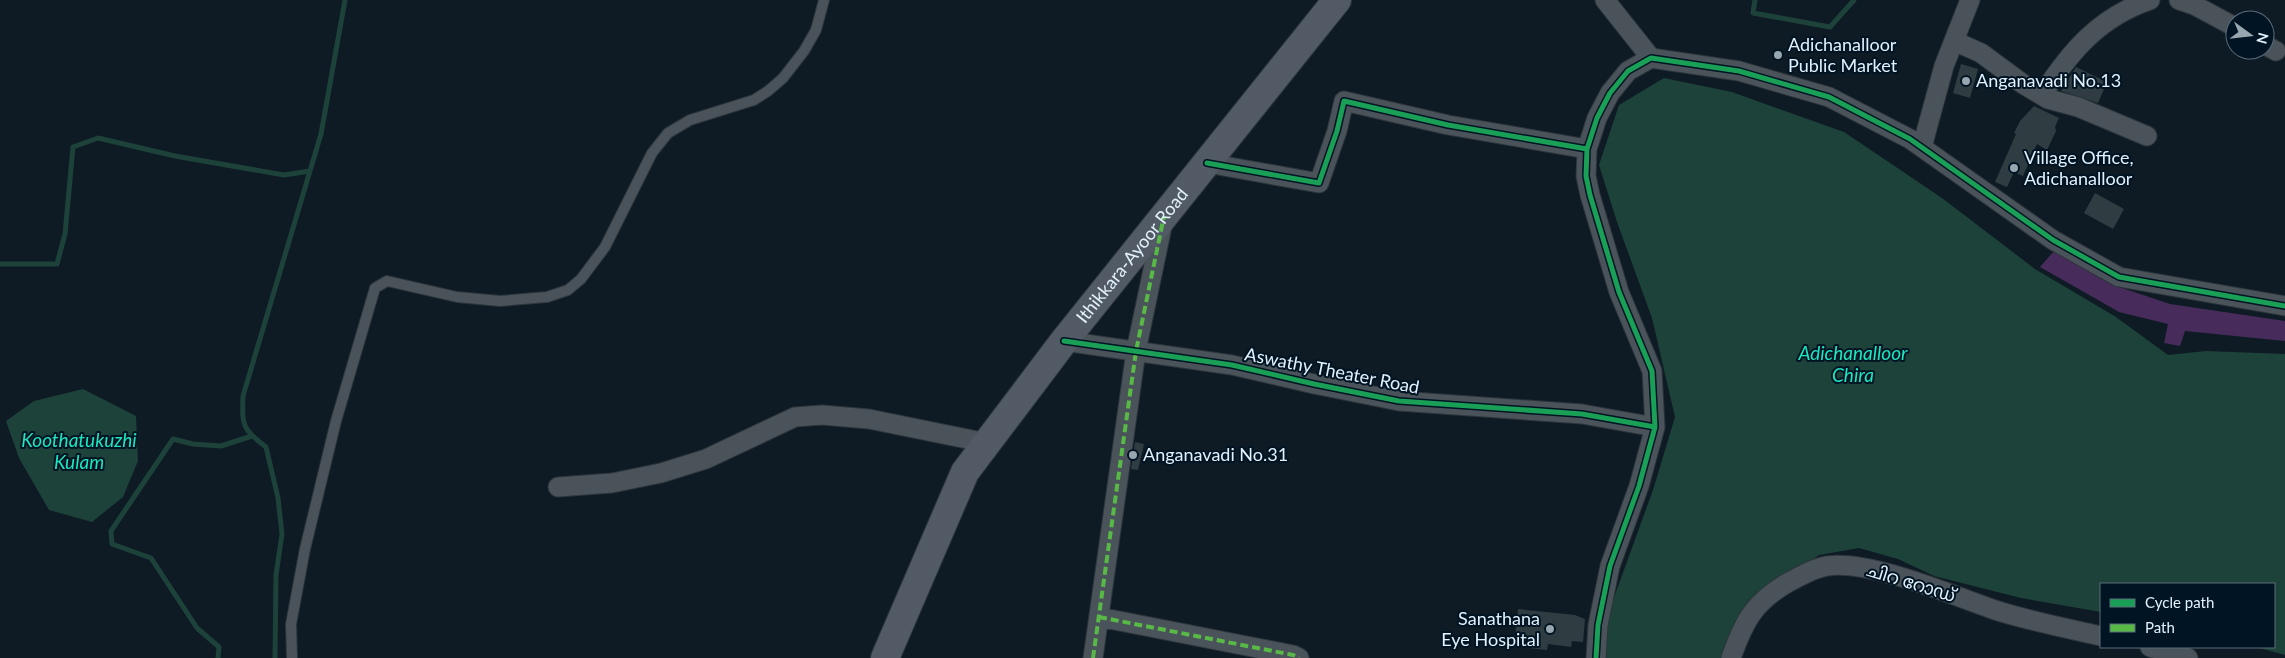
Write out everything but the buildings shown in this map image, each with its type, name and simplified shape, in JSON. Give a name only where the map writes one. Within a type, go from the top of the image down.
[{"type":"main road","name":"Ithikkara-Ayoor Road","points":[[885,658],[965,472],[1064,341],[1337,0]]},
{"type":"street","points":[[1605,0],[1651,58]]},
{"type":"street","points":[[1922,147],[1944,66],[1970,0]]},
{"type":"street","points":[[2042,95],[2066,58],[2081,43],[2108,21],[2136,4],[2150,0]]},
{"type":"street","points":[[2179,0],[2194,5],[2225,22]]},
{"type":"street","points":[[1954,41],[1980,53],[2042,95],[2147,136]]},
{"type":"street","points":[[1596,658],[1598,625],[1610,566],[1639,486],[1655,427],[1652,371],[1619,292],[1590,195],[1586,176],[1587,149],[1597,118],[1610,93],[1628,71],[1651,58],[1739,70],[1829,97],[1922,147],[2054,240],[2119,277],[2285,306]]},
{"type":"street","points":[[1207,163],[1319,183],[1337,131],[1344,101],[1448,125],[1587,149]]},
{"type":"street","points":[[1093,658],[1136,351],[1164,216]]},
{"type":"street","name":"Aswathy Theater Road","points":[[1064,341],[1232,365],[1399,401],[1582,414],[1655,427]]},
{"type":"street","points":[[558,487],[612,483],[661,473],[706,459],[795,417],[822,415],[869,419],[987,443]]},
{"type":"street","name":"ചിറ റോഡ്","points":[[1732,658],[1748,617],[1757,606],[1782,586],[1811,570],[1826,566],[1847,565],[1875,570],[2014,616],[2100,636]]},
{"type":"street","points":[[1099,617],[1293,655],[1299,658]]},
{"type":"street","points":[[2153,648],[2188,658]]},
{"type":"lane","points":[[292,658],[291,624],[305,549],[336,422],[375,288],[387,281],[457,297],[500,301],[547,297],[568,290],[581,279],[605,247],[648,161],[668,132],[690,120],[754,100],[768,91],[783,78],[804,51],[816,30],[824,0]]},
{"type":"shaded area","points":[[2054,251],[2110,284],[2170,304],[2285,321],[2285,341],[2185,331],[2180,346],[2164,343],[2168,324],[2119,312],[2040,267]]},
{"type":"water","name":"Adichanalloor Chira","points":[[1664,78],[1732,92],[1844,132],[1942,198],[2035,269],[2116,317],[2168,355],[2206,351],[2285,354],[2285,655],[2260,648],[2275,648],[2275,583],[2100,583],[2100,612],[2021,598],[1934,576],[1898,559],[1859,548],[1819,555],[1765,593],[1728,658],[1606,658],[1608,614],[1653,490],[1675,417],[1652,318],[1617,222],[1599,165],[1619,105]]},
{"type":"water","name":"Koothatukuzhi Kulam","points":[[83,389],[136,416],[138,461],[123,497],[92,522],[49,510],[19,458],[6,421],[34,401]]},
{"type":"waterway","points":[[275,658],[276,575],[282,534],[278,498],[266,447],[245,426],[243,396],[321,134],[345,0]]},
{"type":"waterway","points":[[1755,0],[1753,13],[1830,27],[1854,0]]},
{"type":"waterway","points":[[0,264],[57,264],[65,234],[73,147],[98,138],[175,156],[284,175],[310,171]]},
{"type":"waterway","points":[[218,658],[219,647],[197,628],[151,558],[112,544],[111,531],[173,439],[193,444],[221,446],[252,436]]},
{"type":"marked path","points":[[1093,658],[1136,351],[1164,216]]},
{"type":"marked path","points":[[1099,617],[1293,655],[1299,658]]},
{"type":"cycle path","points":[[1596,658],[1598,625],[1610,566],[1639,486],[1655,427],[1652,371],[1619,292],[1590,195],[1586,176],[1587,149],[1597,118],[1610,93],[1628,71],[1651,58],[1739,71],[1829,97],[1910,139],[2053,240],[2119,277],[2285,306]]},
{"type":"cycle path","points":[[1207,163],[1319,183],[1337,131],[1344,101],[1448,125],[1587,149]]},
{"type":"cycle path","points":[[1064,341],[1232,365],[1399,401],[1582,414],[1655,427]]},
{"type":"place","name":"Adichanalloor Public Market","points":[[1778,55]]},
{"type":"place","name":"Anganavadi No.13","points":[[1966,81]]},
{"type":"place","name":"Village Office, Adichanalloor","points":[[2014,168]]},
{"type":"place","name":"Anganavadi No.31","points":[[1133,455]]},
{"type":"place","name":"Sanathana Eye Hospital","points":[[1550,629]]}]
